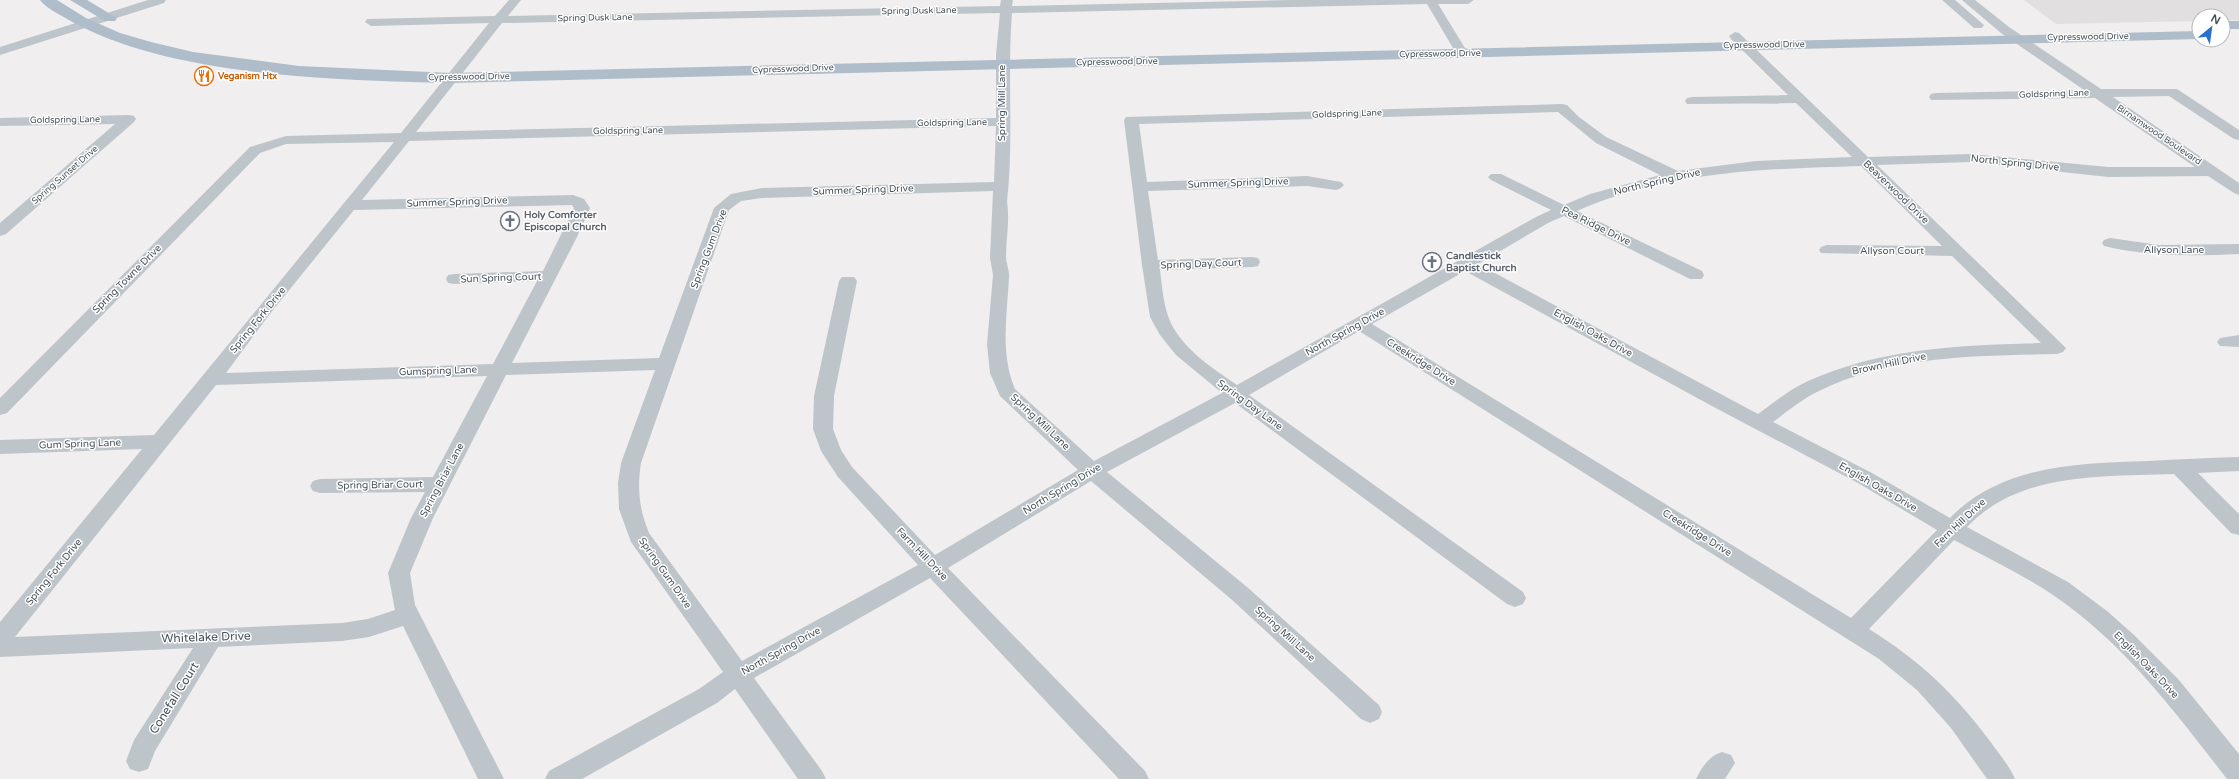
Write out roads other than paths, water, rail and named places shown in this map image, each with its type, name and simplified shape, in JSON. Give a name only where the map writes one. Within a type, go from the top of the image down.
[{"type":"main road","name":"Cypresswood Drive","points":[[47,0],[86,24],[150,47],[234,64],[328,73],[454,73],[1459,49],[2001,35],[2191,26]]},
{"type":"main road","name":"Cypresswood Drive","points":[[78,0],[109,17],[130,26],[183,41],[251,54],[454,73]]},
{"type":"main road","points":[[2159,27],[2174,36]]},
{"type":"main road","name":"Cypresswood Drive","points":[[1740,41],[1984,30],[2019,39],[2191,35]]},
{"type":"main road","points":[[234,64],[251,54]]},
{"type":"street","points":[[0,51],[160,0]]},
{"type":"street","name":"Spring Fork Drive","points":[[0,639],[405,137],[454,73],[515,0]]},
{"type":"street","points":[[1430,0],[1459,49]]},
{"type":"street","name":"Spring Dusk Lane","points":[[371,22],[499,20],[1007,5],[1468,0]]},
{"type":"street","points":[[1948,0],[1984,30]]},
{"type":"street","name":"Birnamwood Boulevard","points":[[1968,0],[2021,55],[2080,81]]},
{"type":"street","name":"Spring Mill Lane","points":[[1007,5],[1002,60],[1003,122],[998,258],[1001,275],[996,344],[999,373],[1007,392],[1092,471],[1239,593],[1370,712]]},
{"type":"street","name":"Birnamwood Boulevard","points":[[2019,39],[2239,190]]},
{"type":"street","name":"Beaverwood Drive","points":[[1740,41],[2057,348]]},
{"type":"street","name":"Goldspring Lane","points":[[1936,97],[2172,92],[2239,136]]},
{"type":"street","points":[[1692,101],[1800,98]]},
{"type":"street","name":"Goldspring Lane","points":[[1131,120],[1562,108],[1580,126],[1603,142],[1676,176]]},
{"type":"street","name":"Goldspring Lane","points":[[3,124],[129,119]]},
{"type":"street","name":"Spring Sunset Drive","points":[[0,231],[129,119]]},
{"type":"street","name":"Spring Day Lane","points":[[1131,120],[1150,265],[1159,320],[1168,336],[1181,352],[1236,394],[1515,598]]},
{"type":"street","name":"Goldspring Lane","points":[[255,150],[266,144],[286,140],[1003,122]]},
{"type":"street","name":"Spring Towne Drive","points":[[0,409],[255,150]]},
{"type":"street","name":"North Spring Drive","points":[[558,779],[701,700],[738,675],[934,566],[1092,471],[1236,394],[1542,220],[1619,189],[1676,176],[1756,165],[1864,161],[1971,158],[2108,172],[2212,171]]},
{"type":"street","name":"Pea Ridge Drive","points":[[1496,177],[1696,275]]},
{"type":"street","name":"Summer Spring Drive","points":[[1140,186],[1307,181],[1336,185]]},
{"type":"street","name":"Summer Spring Drive","points":[[727,204],[736,197],[762,193],[1001,186]]},
{"type":"street","name":"Summer Spring Drive","points":[[351,204],[562,200]]},
{"type":"street","name":"Spring Briar Lane","points":[[491,779],[404,605],[399,573],[422,518],[582,208],[579,202],[562,200]]},
{"type":"street","name":"Spring Gum Drive","points":[[727,204],[722,208],[631,463],[628,488],[630,513],[639,536],[813,779]]},
{"type":"street","name":"Allyson Lane","points":[[2110,244],[2160,252],[2239,249]]},
{"type":"street","name":"Allyson Court","points":[[1827,250],[1957,251]]},
{"type":"street","name":"Spring Day Court","points":[[1150,265],[1252,262]]},
{"type":"street","name":"English Oaks Drive","points":[[1466,264],[1759,423],[1865,478],[1911,506],[2060,588],[2099,617],[2170,687],[2239,774]]},
{"type":"street","name":"Sun Spring Court","points":[[454,279],[548,276]]},
{"type":"street","name":"Farm Hill Drive","points":[[848,281],[824,396],[824,429],[831,451],[845,472],[872,503],[934,566],[1136,779]]},
{"type":"street","name":"Creekridge Drive","points":[[1360,324],[1854,630],[1887,652],[1926,683],[1960,720],[2002,779]]},
{"type":"street","name":"Brown Hill Drive","points":[[1759,423],[1790,400],[1812,387],[1849,372],[1877,364],[1939,353],[2057,348]]},
{"type":"street","name":"Gumspring Lane","points":[[210,379],[666,364]]},
{"type":"street","name":"Gum Spring Lane","points":[[0,447],[159,442]]},
{"type":"street","name":"Fern Hill Drive","points":[[1854,630],[1952,528],[1988,497],[2008,486],[2032,479],[2074,471],[2239,464]]},
{"type":"street","points":[[2179,466],[2239,527]]},
{"type":"street","name":"Spring Briar Court","points":[[320,486],[440,484]]},
{"type":"street","name":"Whitelake Drive","points":[[0,647],[342,632],[369,628],[409,614]]},
{"type":"street","name":"Conefall Court","points":[[139,761],[143,748],[212,637]]},
{"type":"place","name":"Veganism Htx","points":[[204,76]]},
{"type":"place","name":"Holy Comforter Episcopal Church","points":[[510,221]]},
{"type":"place","name":"Candlestick Baptist Church","points":[[1432,262]]}]
